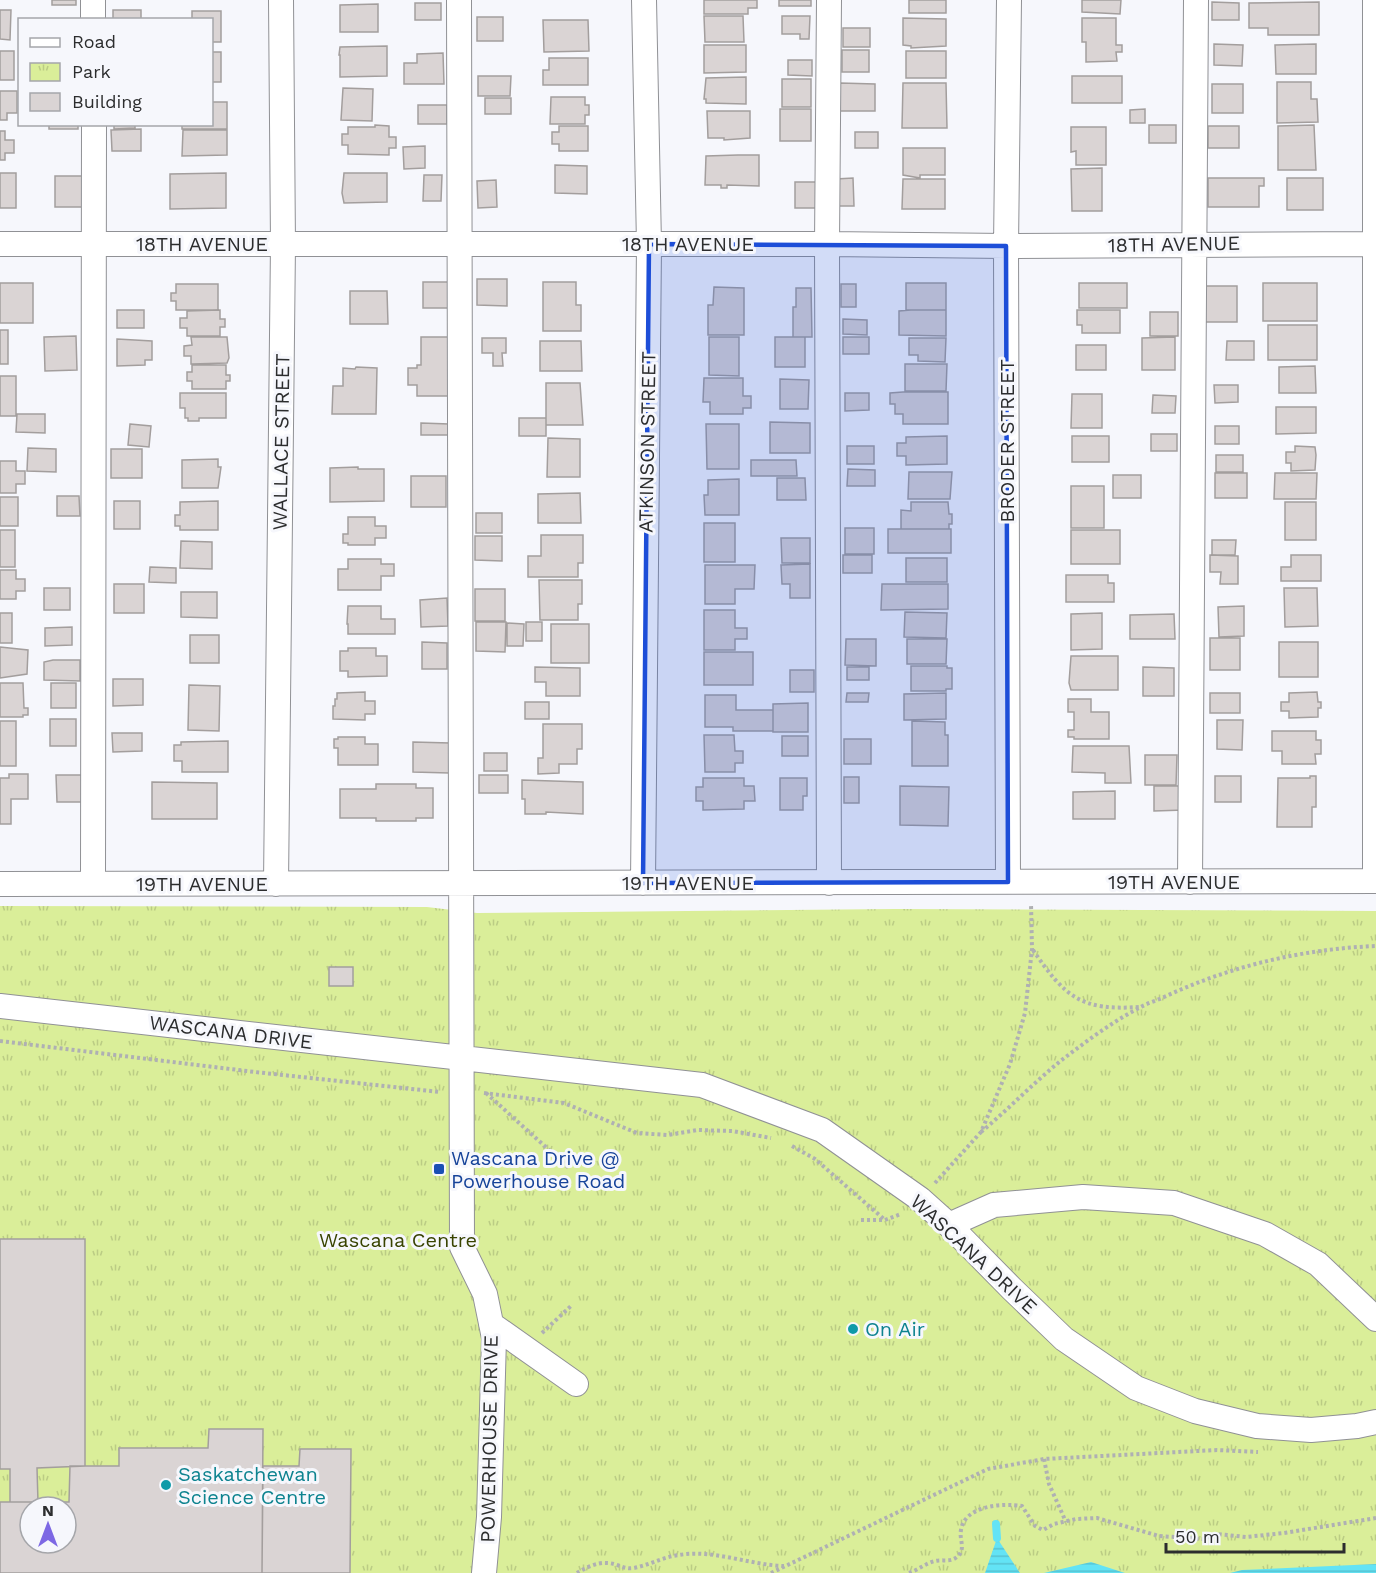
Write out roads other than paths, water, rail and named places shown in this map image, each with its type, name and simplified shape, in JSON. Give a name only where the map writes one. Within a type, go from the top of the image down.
[{"type":"street","points":[[93,0],[93,18]]},
{"type":"street","name":"WALLACE STREET","points":[[276,884],[283,244],[281,0]]},
{"type":"street","points":[[459,0],[462,1059]]},
{"type":"street","name":"ATKINSON STREET","points":[[643,883],[649,244],[644,0]]},
{"type":"street","points":[[829,0],[826,244],[829,883]]},
{"type":"street","name":"BRODER STREET","points":[[1009,0],[1006,246],[1019,882]]},
{"type":"street","points":[[1190,882],[1197,0]]},
{"type":"street","points":[[1375,0],[1376,881]]},
{"type":"street","points":[[93,126],[93,884]]},
{"type":"street","name":"18TH AVENUE","points":[[0,244],[1006,246],[1375,244]]},
{"type":"street","name":"19TH AVENUE","points":[[0,884],[1376,881]]},
{"type":"street","name":"WASCANA DRIVE","points":[[0,1006],[702,1085],[822,1130],[920,1199],[1064,1339],[1136,1388],[1195,1411],[1257,1426],[1311,1430],[1376,1422]]},
{"type":"street","name":"POWERHOUSE DRIVE","points":[[462,1059],[462,1247],[484,1294],[494,1338],[490,1506],[484,1573]]},
{"type":"street","points":[[949,1225],[994,1204],[1083,1197],[1174,1203],[1265,1234],[1318,1264],[1376,1319]]},
{"type":"street","points":[[491,1324],[576,1384]]},
{"type":"water","points":[[997,1538],[1020,1573],[985,1573]]},
{"type":"water","points":[[1091,1562],[1125,1573],[1044,1573]]},
{"type":"water","points":[[1376,1564],[1376,1573],[1230,1573],[1242,1570]]},
{"type":"waterway","points":[[996,1524],[997,1538]]},
{"type":"place","name":"Wascana Drive @ Powerhouse Road","points":[[439,1169]]},
{"type":"place","name":"On Air","points":[[853,1329]]},
{"type":"place","name":"Saskatchewan Science Centre","points":[[166,1485]]},
{"type":"park label","name":"Wascana Centre","points":[[398,1240]]}]
